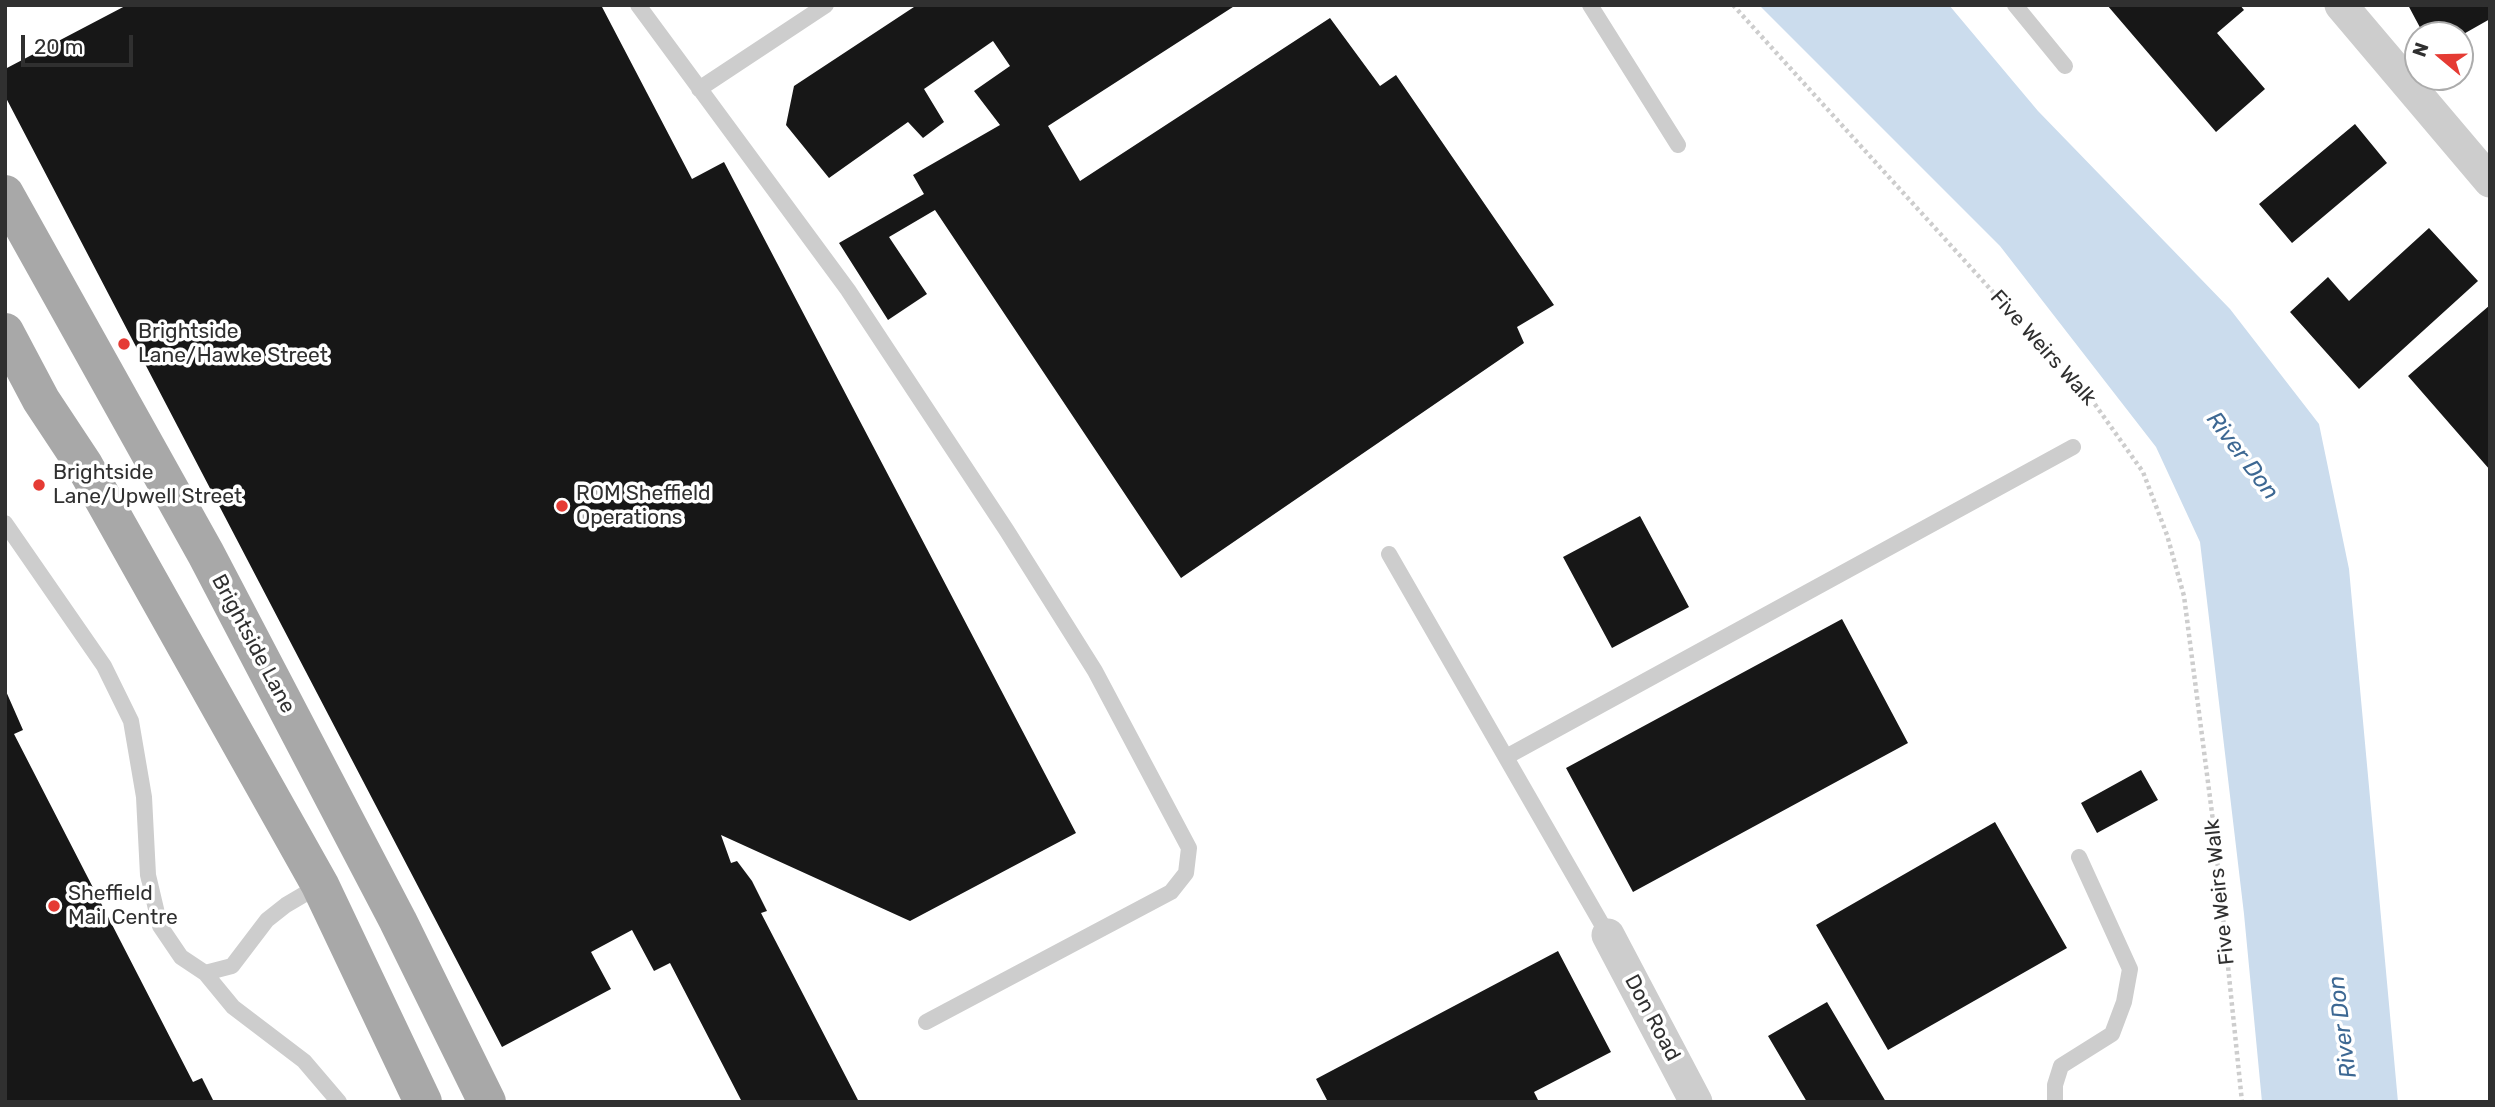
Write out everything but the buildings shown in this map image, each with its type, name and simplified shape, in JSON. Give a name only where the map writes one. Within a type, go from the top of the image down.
[{"type":"main road","name":"Brightside Lane","points":[[5,194],[206,554],[397,921],[487,1102]]},
{"type":"main road","points":[[5,332],[41,400],[85,465],[320,885],[423,1102]]},
{"type":"street","points":[[2341,5],[2490,181]]},
{"type":"street","name":"Don Road","points":[[1608,935],[1696,1102]]},
{"type":"lane","points":[[638,5],[848,290],[1007,531],[1096,671],[1189,848],[1186,873],[1171,892],[926,1022]]},
{"type":"lane","points":[[699,89],[826,5]]},
{"type":"lane","points":[[1590,5],[1678,145]]},
{"type":"lane","points":[[2015,5],[2065,66]]},
{"type":"lane","points":[[1506,757],[2073,447]]},
{"type":"lane","points":[[5,523],[104,666],[131,721],[144,797],[149,875],[160,926],[181,957],[205,973],[233,1007],[304,1061],[339,1102]]},
{"type":"lane","points":[[1389,554],[1608,935]]},
{"type":"lane","points":[[2055,1102],[2055,1085],[2061,1066],[2112,1034],[2124,1002],[2130,969],[2079,857]]},
{"type":"lane","points":[[205,973],[232,966],[267,920],[320,885]]},
{"type":"path","name":"Five Weirs Walk","points":[[1733,5],[1993,292],[2077,379],[2143,472],[2167,535],[2184,596],[2213,821],[2242,1102]]},
{"type":"water","name":"River Don","points":[[1759,5],[1949,5],[2038,111],[2230,309],[2319,424],[2349,569],[2398,1102],[2262,1102],[2244,914],[2200,542],[2156,447],[2000,246]]},
{"type":"place","name":"Brightside Lane/Hawke Street","points":[[124,344]]},
{"type":"place","name":"Brightside Lane/Upwell Street","points":[[39,485]]},
{"type":"place","name":"ROM Sheffield Operations","points":[[562,506]]},
{"type":"place","name":"Sheffield Mail Centre","points":[[54,906]]}]
